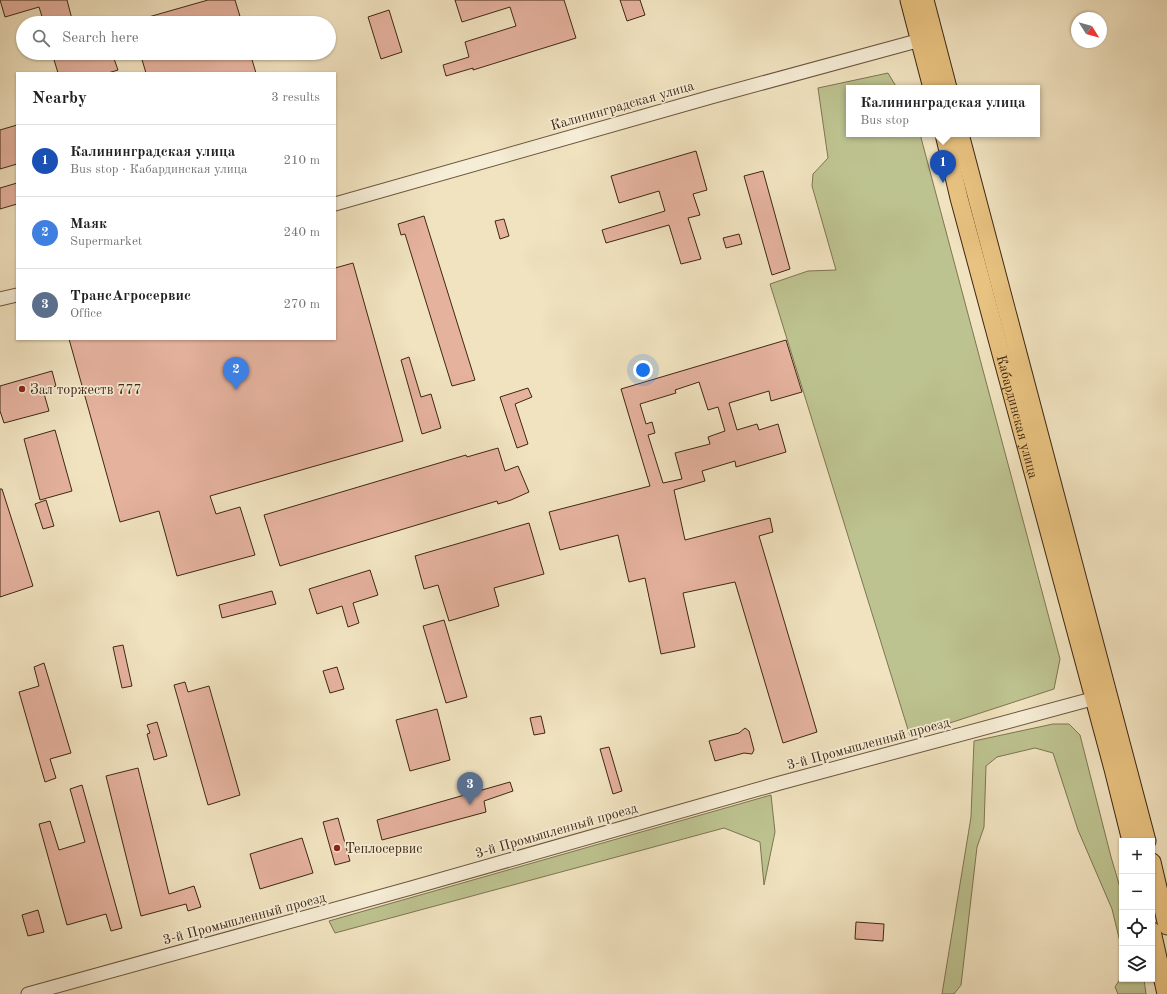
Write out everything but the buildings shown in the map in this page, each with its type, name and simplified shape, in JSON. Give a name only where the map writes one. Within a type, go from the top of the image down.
[{"type":"main road","points":[[908,0],[947,85]]},
{"type":"main road","points":[[925,0],[932,85]]},
{"type":"main road","name":"Кабардинская улица","points":[[945,137],[961,206],[1102,697]]},
{"type":"main road","name":"Кабардинская улица","points":[[961,137],[1102,697]]},
{"type":"main road","points":[[1102,697],[1129,838]]},
{"type":"main road","points":[[1102,697],[1146,838]]},
{"type":"main road","points":[[1155,874],[1167,926]]},
{"type":"main road","points":[[1155,944],[1166,994]]},
{"type":"street","name":"Калининградская улица","points":[[336,204],[711,97],[927,39]]},
{"type":"street","points":[[0,299],[16,294]]},
{"type":"street","name":"3-й Промышленный проезд","points":[[28,994],[411,888],[772,785],[1102,697]]},
{"type":"green space","points":[[888,73],[895,85],[846,85],[846,137],[921,137],[1060,659],[1054,689],[910,736],[770,284],[808,271],[836,270],[812,186],[813,174],[828,158],[818,88]]},
{"type":"green space","points":[[1053,724],[1069,724],[1080,735],[1119,884],[1119,938],[1112,909],[1078,830],[1053,753],[1035,748],[997,757],[986,766],[984,827],[977,847],[961,985],[954,994],[942,994],[971,817],[974,741]]},
{"type":"green space","points":[[771,795],[775,832],[764,885],[760,842],[724,828],[335,933],[329,921]]},
{"type":"green space","points":[[1119,981],[1119,982],[1144,982],[1146,994],[1118,994],[1115,987]]},
{"type":"place","name":"Калининградская улица","points":[[943,183]]},
{"type":"place","name":"Зал торжеств 777","points":[[22,389]]},
{"type":"place","name":"Маяк","points":[[236,390]]},
{"type":"place","name":"ТрансАгросервис","points":[[470,805]]},
{"type":"place","name":"Теплосервис","points":[[337,848]]}]
